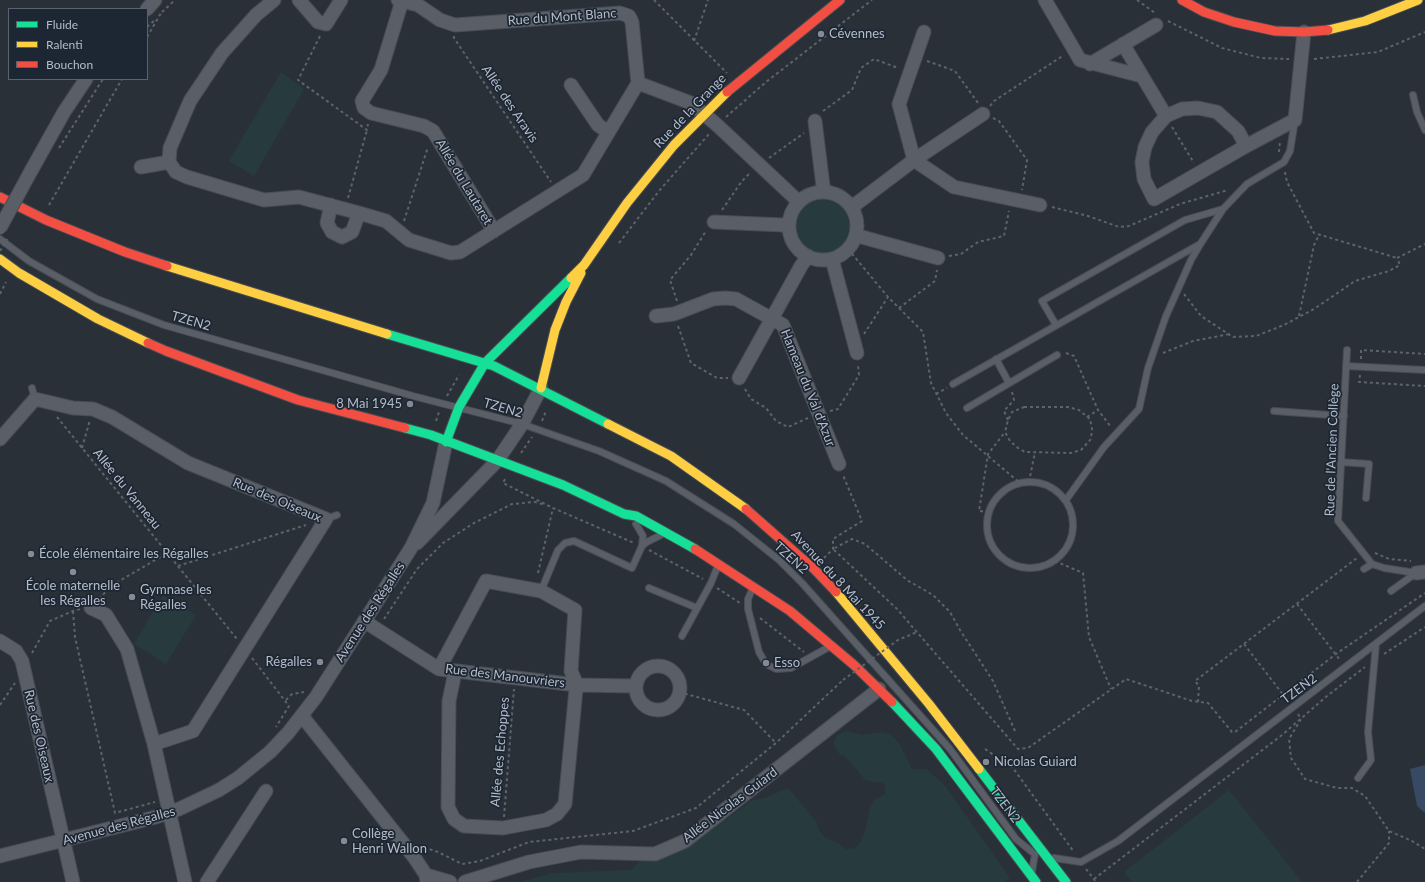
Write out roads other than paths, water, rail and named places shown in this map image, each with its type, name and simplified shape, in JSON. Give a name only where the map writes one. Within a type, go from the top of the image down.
[{"type":"main road","name":"Rue de la Grange","points":[[446,442],[459,407],[485,363],[584,265],[649,175],[704,113],[736,83],[840,0]]},
{"type":"main road","points":[[1182,0],[1204,12],[1234,22],[1275,31],[1304,32],[1326,30],[1365,21],[1418,0]]},
{"type":"main road","name":"Avenue du 8 Mai 1945","points":[[0,197],[46,220],[111,247],[191,274],[485,363],[541,388],[592,417],[671,456],[727,494],[785,541],[850,607],[902,670],[1066,882]]},
{"type":"main road","points":[[0,259],[19,273],[98,320],[166,351],[298,400],[431,436],[563,485],[624,514],[636,516],[668,533],[786,608],[879,689],[936,749],[1034,879]]},
{"type":"main road","name":"Rue de la Grange","points":[[541,388],[556,330],[584,265]]},
{"type":"street","points":[[148,8],[155,0]]},
{"type":"street","points":[[274,0],[256,15],[222,53],[190,101],[170,148],[169,162],[176,172],[187,178],[264,200],[299,197],[345,209],[386,221],[409,240],[451,253],[460,252],[583,175],[638,83],[691,103],[704,113],[758,166],[799,202]]},
{"type":"street","points":[[299,0],[318,22],[326,24],[341,0]]},
{"type":"street","name":"Rue du Mont Blanc","points":[[400,0],[418,5],[440,20],[455,25],[620,13],[629,16],[632,22],[638,83]]},
{"type":"street","name":"Allée du Lautaret","points":[[400,0],[381,70],[362,101],[364,108],[371,113],[424,126],[433,131],[494,231]]},
{"type":"street","points":[[1045,0],[1081,58],[1142,76]]},
{"type":"street","points":[[1081,58],[1123,44],[1156,25]]},
{"type":"street","points":[[924,32],[899,104],[914,160],[954,187],[1040,205]]},
{"type":"street","points":[[1246,146],[1238,131],[1217,112],[1198,108],[1182,109],[1166,116],[1152,132],[1145,147],[1142,162],[1144,179],[1154,198],[1295,120],[1303,59],[1304,32]]},
{"type":"street","points":[[1123,44],[1166,116]]},
{"type":"street","points":[[0,228],[64,112],[85,80]]},
{"type":"street","points":[[571,85],[598,125],[608,132]]},
{"type":"street","points":[[852,207],[914,160],[984,114]]},
{"type":"street","points":[[815,120],[823,186],[826,192]]},
{"type":"street","points":[[141,167],[169,162]]},
{"type":"street","points":[[826,192],[836,194],[845,199],[852,207],[857,222],[856,237],[848,249],[832,259],[824,260],[808,256],[794,243],[790,234],[789,224],[792,212],[799,202],[811,194],[826,192]]},
{"type":"street","points":[[331,206],[327,223],[332,232],[342,236],[352,232],[359,213]]},
{"type":"street","points":[[714,222],[789,224]]},
{"type":"street","points":[[856,237],[862,237],[938,258]]},
{"type":"street","points":[[738,378],[771,318],[808,256]]},
{"type":"street","points":[[832,259],[857,353]]},
{"type":"street","name":"Hameau du Val d'Azur","points":[[656,316],[674,314],[713,298],[725,298],[736,299],[783,325],[839,464]]},
{"type":"street","points":[[411,548],[431,531],[497,460],[522,424],[541,388]]},
{"type":"street","name":"Rue des Oiseaux","points":[[0,439],[37,396],[73,408],[93,409],[112,417],[188,463],[332,517],[193,731],[154,744]]},
{"type":"street","points":[[411,548],[433,503],[446,442]]},
{"type":"street","name":"Avenue des Régalles","points":[[0,856],[170,812],[219,790],[252,768],[288,733],[316,697],[411,548]]},
{"type":"street","points":[[439,669],[486,581],[541,591],[576,610],[571,671],[577,685],[565,804],[557,814],[546,820],[503,828],[464,826],[454,819],[448,807],[449,701],[455,672]]},
{"type":"street","points":[[91,608],[106,616],[127,649],[154,744],[185,882]]},
{"type":"street","name":"Rue des Manouvriers","points":[[364,621],[439,669],[577,685],[635,686]]},
{"type":"street","name":"Rue des Oiseaux","points":[[0,641],[16,651],[24,669],[62,841],[73,882]]},
{"type":"street","points":[[655,666],[666,667],[674,673],[679,682],[679,692],[674,702],[666,708],[654,710],[644,706],[637,697],[635,686],[638,676],[646,669],[655,666]]},
{"type":"street","name":"Allée Nicolas Guiard","points":[[465,882],[536,860],[581,852],[655,854],[685,841],[879,689]]},
{"type":"street","points":[[302,716],[414,857],[426,878],[450,882]]},
{"type":"street","points":[[207,882],[266,791]]},
{"type":"lane","points":[[1413,96],[1425,130]]},
{"type":"lane","points":[[1066,500],[1104,447],[1139,409],[1152,356],[1166,316],[1191,260],[1223,209],[1247,184],[1284,162],[1290,151],[1295,120]]},
{"type":"lane","points":[[1056,325],[1042,300],[1185,220],[1223,209]]},
{"type":"lane","name":"TZEN2","points":[[0,239],[29,261],[97,299],[164,325],[413,396],[522,424],[599,451],[666,481],[734,524],[779,560],[802,583],[950,749],[1016,838],[1035,854],[1081,862],[1118,841],[1346,668],[1425,606]]},
{"type":"lane","points":[[953,384],[1202,243]]},
{"type":"lane","name":"Rue de l'Ancien Collège","points":[[1347,350],[1338,521],[1362,554],[1372,564]]},
{"type":"lane","points":[[967,408],[1057,355]]},
{"type":"lane","points":[[996,359],[1009,383]]},
{"type":"lane","points":[[1346,366],[1425,370]]},
{"type":"lane","points":[[1274,411],[1344,416]]},
{"type":"lane","points":[[1341,462],[1369,464],[1366,498]]},
{"type":"lane","points":[[1020,482],[1037,482],[1053,488],[1066,500],[1073,515],[1073,532],[1067,548],[1055,561],[1040,568],[1023,568],[1007,562],[994,550],[987,535],[987,518],[993,502],[1005,490],[1020,482]]},
{"type":"lane","points":[[541,591],[558,550],[565,543],[574,541],[632,568],[642,546],[643,536],[639,527],[624,514]]},
{"type":"lane","points":[[642,546],[651,540],[668,533]]},
{"type":"lane","points":[[682,636],[696,608],[711,584],[718,564]]},
{"type":"lane","points":[[1364,569],[1372,564],[1384,568],[1420,569]]},
{"type":"lane","points":[[1391,591],[1420,569]]},
{"type":"lane","points":[[753,586],[748,599],[748,609],[759,652],[766,664],[776,669],[791,668],[831,646]]},
{"type":"lane","points":[[649,588],[696,608]]},
{"type":"lane","points":[[1358,778],[1371,760],[1368,732],[1376,644]]},
{"type":"lane","points":[[1034,879],[1035,854]]},
{"type":"water","points":[[1425,765],[1425,813],[1417,806],[1410,769]]},
{"type":"place","name":"Cévennes","points":[[821,34]]},
{"type":"place","name":"8 Mai 1945","points":[[410,404]]},
{"type":"place","name":"École élémentaire les Régalles","points":[[31,554]]},
{"type":"place","name":"École maternelle les Régalles","points":[[73,572]]},
{"type":"place","name":"Gymnase les Régalles","points":[[132,597]]},
{"type":"place","name":"Régalles","points":[[320,662]]},
{"type":"place","name":"Esso","points":[[766,663]]},
{"type":"place","name":"Nicolas Guiard","points":[[986,762]]},
{"type":"place","name":"Collège Henri Wallon","points":[[344,841]]}]
